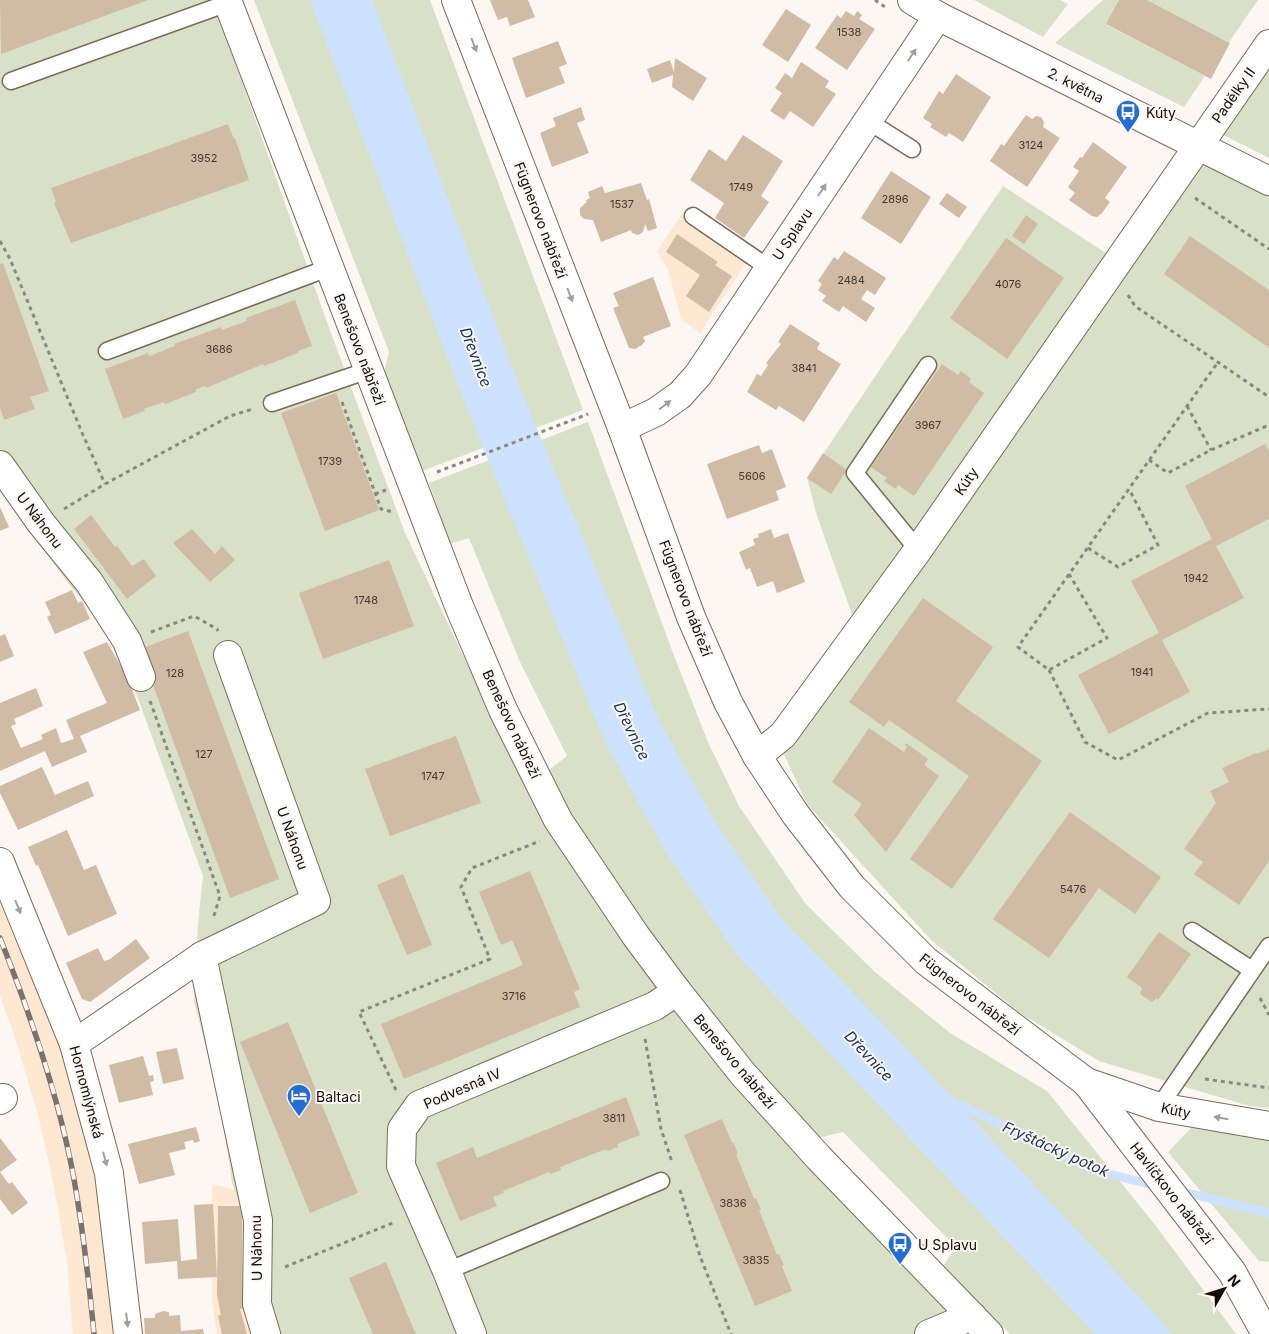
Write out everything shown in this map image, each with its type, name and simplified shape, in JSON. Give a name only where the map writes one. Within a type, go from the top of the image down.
[{"type":"street","name":"Fügnerovo nábřeží","points":[[456,0],[622,428],[692,617],[728,702],[758,756],[796,816],[852,887],[926,961],[1086,1082]]},
{"type":"street","name":"2. května","points":[[912,0],[938,16],[1269,181]]},
{"type":"street","name":"Benešovo nábřeží","points":[[228,1],[328,268],[459,606],[503,710],[558,820],[636,936],[677,992],[743,1074],[819,1158],[981,1325]]},
{"type":"street","name":"U Splavu","points":[[622,428],[656,412],[686,388],[698,375],[938,16]]},
{"type":"street","name":"Padělky II","points":[[1198,146],[1269,44]]},
{"type":"street","name":"Kúty","points":[[758,756],[783,735],[918,550],[1198,146]]},
{"type":"street","name":"U Náhonu","points":[[0,465],[41,523],[89,582],[127,641],[142,677]]},
{"type":"street","name":"U Náhonu","points":[[74,1044],[202,956],[316,901],[228,655]]},
{"type":"street","name":"Hornomlýnská","points":[[0,862],[74,1044],[109,1173],[128,1334]]},
{"type":"street","name":"U Náhonu","points":[[202,956],[258,1220],[257,1304],[266,1334]]},
{"type":"street","name":"Podvesná IV","points":[[472,1334],[447,1271],[400,1166],[402,1129],[419,1106],[655,1006],[677,992]]},
{"type":"street","name":"Kúty","points":[[1086,1082],[1159,1107],[1269,1126]]},
{"type":"street","name":"Havlíčkovo nábřeží","points":[[1086,1082],[1232,1272],[1266,1334]]},
{"type":"street","points":[[929,1334],[981,1325]]},
{"type":"lane","points":[[11,81],[228,1]]},
{"type":"lane","points":[[868,120],[912,149]]},
{"type":"lane","points":[[693,216],[769,268]]},
{"type":"lane","points":[[107,351],[328,268]]},
{"type":"lane","points":[[918,550],[855,473],[928,365]]},
{"type":"lane","points":[[272,402],[369,370]]},
{"type":"lane","points":[[1192,931],[1252,970]]},
{"type":"lane","points":[[1159,1107],[1269,946]]},
{"type":"lane","points":[[447,1271],[661,1181]]},
{"type":"path","points":[[1198,191],[1192,195],[1269,248]]},
{"type":"path","points":[[0,241],[105,484]]},
{"type":"path","points":[[1130,287],[1128,295],[1135,306],[1269,396]]},
{"type":"path","points":[[1218,362],[1018,647],[1049,670],[1085,742],[1118,760],[1208,714],[1269,709]]},
{"type":"path","points":[[41,523],[105,484],[230,416],[272,402]]},
{"type":"path","points":[[1187,406],[1212,450]]},
{"type":"path","points":[[443,469],[584,415]]},
{"type":"path","points":[[1149,460],[1168,473],[1212,450],[1269,425]]},
{"type":"path","points":[[1087,548],[1118,567],[1158,544],[1129,489]]},
{"type":"path","points":[[1049,670],[1106,638],[1069,574]]},
{"type":"path","points":[[127,641],[194,616],[217,629],[228,655]]},
{"type":"path","points":[[142,677],[220,896],[202,956]]},
{"type":"path","points":[[419,1106],[396,1092],[360,1012],[490,959],[461,887],[472,868],[542,840]]},
{"type":"path","points":[[1181,1075],[1269,1088]]},
{"type":"path","points":[[257,1279],[421,1211]]},
{"type":"shaded area","points":[[691,206],[753,252],[700,333],[681,319],[668,269],[657,251],[685,210]]},
{"type":"shaded area","points":[[0,885],[57,1032],[78,1104],[94,1173],[108,1257],[115,1334],[73,1334],[67,1262],[53,1181],[38,1115],[0,995]]},
{"type":"shaded area","points":[[212,1184],[243,1192],[256,1334],[217,1334],[212,1300]]},
{"type":"green space","points":[[0,0],[213,0],[327,322],[405,533],[525,786],[580,874],[723,1070],[969,1334],[281,1334],[232,1182],[219,1095],[194,1002],[198,923],[203,876],[118,644],[68,583],[0,490]]},
{"type":"green space","points":[[254,0],[430,0],[583,410],[422,471],[384,372],[389,352]]},
{"type":"green space","points":[[974,0],[1060,0],[1068,4],[1043,37]]},
{"type":"green space","points":[[1103,0],[1119,0],[1107,25],[1205,76],[1184,107],[1055,43]]},
{"type":"green space","points":[[1147,0],[1258,0],[1229,42]]},
{"type":"green space","points":[[1269,59],[1269,158],[1219,133]]},
{"type":"green space","points":[[1187,154],[1269,194],[1269,1108],[1249,1106],[1099,1061],[1020,1013],[931,940],[807,804],[775,735]]},
{"type":"green space","points":[[1003,186],[1109,255],[854,620],[817,516],[807,478]]},
{"type":"green space","points":[[588,422],[673,653],[708,742],[739,806],[805,903],[875,972],[950,1033],[1047,1091],[1156,1226],[1236,1334],[1010,1334],[943,1266],[956,1247],[843,1132],[818,1138],[698,1003],[604,870],[546,772],[567,756],[520,662],[469,538],[450,544],[429,483]]},
{"type":"green space","points":[[1199,1120],[1269,1136],[1269,1262],[1259,1261],[1168,1152]]},
{"type":"water","name":"Dřevnice","points":[[310,0],[372,0],[523,395],[659,721],[716,823],[781,918],[903,1045],[1157,1316],[1171,1334],[1095,1334],[737,955],[667,854],[607,746],[470,416]]},
{"type":"building","points":[[0,0],[148,0],[1,54]]},
{"type":"building","points":[[490,0],[528,0],[535,17],[510,26],[507,17],[498,20]]},
{"type":"building","points":[[1119,0],[1147,0],[1230,43],[1211,79],[1106,24]]},
{"type":"building","points":[[786,9],[811,25],[788,62],[762,45]]},
{"type":"building","points":[[846,11],[854,16],[857,11],[862,15],[859,19],[875,29],[847,70],[815,48],[837,15],[841,18]]},
{"type":"building","points":[[558,41],[567,64],[559,67],[565,83],[526,98],[512,58]]},
{"type":"building","points":[[675,58],[707,78],[693,101],[672,87],[673,75],[652,83],[647,69],[670,60],[674,72]]},
{"type":"building","points":[[801,62],[829,81],[825,87],[836,94],[813,127],[790,111],[784,120],[770,111],[782,93],[775,88],[785,73],[792,78]]},
{"type":"building","points":[[956,74],[991,97],[963,142],[949,133],[946,137],[930,127],[932,124],[923,118],[939,91],[943,94]]},
{"type":"building","points":[[581,107],[585,120],[577,123],[589,153],[552,167],[540,133],[556,126],[553,118]]},
{"type":"building","points":[[1026,115],[1032,119],[1036,116],[1041,117],[1044,122],[1043,127],[1060,138],[1027,187],[990,161],[1001,144],[1004,146]]},
{"type":"building","points":[[228,124],[235,138],[249,180],[71,243],[54,203],[56,202],[51,188]]},
{"type":"building","points":[[743,135],[783,161],[761,196],[769,202],[744,238],[715,218],[724,203],[690,180],[709,149],[726,161]]},
{"type":"building","points":[[1093,142],[1127,167],[1105,198],[1110,202],[1097,217],[1092,216],[1069,200],[1075,193],[1068,187],[1079,171],[1073,167]]},
{"type":"building","points":[[891,171],[931,197],[901,244],[861,218]]},
{"type":"building","points":[[641,183],[647,200],[649,199],[657,228],[648,231],[645,224],[643,232],[638,235],[632,233],[631,230],[601,242],[593,220],[584,219],[580,215],[580,208],[590,198],[588,192],[602,186],[605,193]]},
{"type":"building","points":[[947,193],[967,207],[959,218],[939,204]]},
{"type":"building","points":[[1026,215],[1038,224],[1024,244],[1012,236]]},
{"type":"building","points":[[677,234],[718,262],[715,265],[732,276],[709,312],[686,296],[700,275],[666,252]]},
{"type":"building","points":[[1190,236],[1269,290],[1269,348],[1164,274]]},
{"type":"building","points":[[1006,238],[1064,278],[1007,359],[950,318]]},
{"type":"building","points":[[844,251],[886,278],[875,295],[867,290],[861,299],[875,308],[866,322],[843,306],[839,312],[822,301],[826,296],[818,290],[822,284],[818,281],[834,257],[838,260]]},
{"type":"building","points":[[3,263],[49,391],[30,397],[35,409],[4,420],[0,407],[0,264]]},
{"type":"building","points":[[653,277],[671,326],[643,337],[645,341],[635,349],[629,348],[613,308],[619,306],[613,293]]},
{"type":"building","points":[[295,300],[312,346],[206,388],[205,386],[195,390],[196,392],[165,404],[164,402],[144,409],[145,411],[123,419],[105,369],[148,353],[149,356],[175,346],[174,344],[221,327],[222,330],[247,321],[246,318]]},
{"type":"building","points":[[790,324],[820,343],[817,349],[841,364],[804,422],[779,406],[776,410],[747,392],[757,374],[761,376],[768,365],[766,363],[781,344],[778,342]]},
{"type":"building","points":[[942,364],[958,375],[961,371],[971,379],[969,382],[984,393],[914,496],[898,485],[896,489],[884,481],[887,478],[871,467]]},
{"type":"building","points":[[336,393],[379,510],[325,531],[281,413]]},
{"type":"building","points":[[1265,444],[1269,451],[1269,519],[1216,546],[1244,598],[1162,640],[1190,692],[1109,734],[1078,675],[1159,633],[1131,581],[1212,539],[1185,486]]},
{"type":"building","points":[[759,445],[762,453],[772,449],[786,487],[776,491],[779,500],[727,519],[707,464]]},
{"type":"building","points":[[823,453],[847,470],[831,494],[807,478]]},
{"type":"building","points":[[0,507],[9,527],[0,531]]},
{"type":"building","points":[[91,515],[132,566],[144,559],[156,576],[127,599],[74,529]]},
{"type":"building","points":[[192,529],[215,554],[222,546],[235,560],[210,582],[173,543]]},
{"type":"building","points":[[771,529],[774,538],[788,533],[805,582],[777,593],[773,581],[757,587],[750,568],[746,570],[739,552],[755,545],[753,539],[759,537],[758,534]]},
{"type":"building","points":[[389,560],[414,626],[323,659],[299,593]]},
{"type":"building","points":[[72,590],[78,603],[82,601],[90,619],[55,634],[47,617],[51,615],[45,602]]},
{"type":"building","points":[[923,598],[993,647],[956,701],[1042,761],[952,889],[910,859],[969,776],[889,720],[884,727],[849,702]]},
{"type":"building","points":[[188,631],[279,879],[230,898],[140,649]]},
{"type":"building","points":[[5,634],[14,656],[0,662],[0,636]]},
{"type":"building","points":[[107,642],[128,679],[140,710],[80,736],[87,752],[52,767],[45,751],[0,771],[0,703],[36,688],[43,706],[14,719],[16,724],[11,726],[21,748],[43,739],[41,735],[56,728],[61,743],[74,739],[66,720],[107,703],[83,652]]},
{"type":"building","points":[[869,728],[904,752],[907,747],[906,743],[928,759],[924,765],[939,776],[886,852],[854,815],[862,804],[832,782]]},
{"type":"building","points":[[456,736],[481,803],[390,836],[365,769]]},
{"type":"building","points":[[1269,749],[1269,861],[1239,905],[1194,874],[1203,862],[1184,849],[1216,803],[1210,791],[1229,782],[1222,768]]},
{"type":"building","points":[[42,767],[55,795],[88,781],[94,796],[18,830],[0,793],[0,786]]},
{"type":"building","points":[[1070,812],[1161,877],[1135,914],[1099,888],[1049,958],[993,919]]},
{"type":"building","points":[[67,830],[84,870],[96,865],[117,914],[68,936],[38,865],[36,866],[28,847]]},
{"type":"building","points":[[530,871],[580,989],[574,992],[580,1007],[404,1079],[381,1024],[523,965],[512,940],[501,945],[479,892]]},
{"type":"building","points":[[403,874],[432,945],[407,955],[377,885]]},
{"type":"building","points":[[1159,932],[1191,954],[1158,1000],[1157,998],[1152,1002],[1140,994],[1142,988],[1127,977]]},
{"type":"building","points":[[136,939],[150,958],[90,1002],[82,999],[66,963],[98,948],[104,961],[110,959]]},
{"type":"building","name":"Baltaci","points":[[288,1022],[358,1193],[310,1213],[240,1042]]},
{"type":"building","points":[[177,1048],[184,1079],[163,1084],[156,1052]]},
{"type":"building","points":[[143,1056],[149,1076],[153,1075],[154,1081],[150,1082],[153,1095],[119,1103],[109,1065]]},
{"type":"building","points":[[626,1097],[640,1135],[617,1144],[618,1147],[607,1151],[606,1149],[560,1167],[561,1170],[550,1174],[549,1172],[503,1191],[504,1193],[493,1197],[497,1206],[460,1221],[436,1163],[473,1147],[477,1158]]},
{"type":"building","points":[[722,1119],[732,1143],[734,1143],[738,1154],[736,1154],[754,1199],[756,1198],[761,1210],[759,1210],[777,1255],[779,1254],[784,1265],[782,1266],[792,1291],[755,1306],[684,1135]]},
{"type":"building","points":[[196,1127],[200,1141],[194,1143],[193,1140],[184,1142],[186,1149],[169,1153],[175,1175],[139,1184],[128,1144]]},
{"type":"building","points":[[0,1138],[17,1160],[0,1172]]},
{"type":"building","points":[[0,1172],[9,1184],[12,1182],[28,1203],[12,1215],[0,1199]]},
{"type":"building","points":[[213,1204],[217,1277],[178,1279],[177,1261],[145,1264],[142,1222],[178,1219],[181,1261],[197,1259],[194,1205]]},
{"type":"building","points":[[218,1206],[242,1206],[244,1308],[240,1309],[247,1334],[222,1334],[218,1316],[221,1315],[217,1295]]},
{"type":"building","points":[[386,1262],[416,1334],[373,1334],[349,1278]]},
{"type":"building","points":[[163,1311],[169,1312],[169,1316],[180,1315],[181,1331],[203,1329],[204,1334],[145,1334],[144,1318],[155,1318],[155,1314]]},
{"type":"waterway","name":"Fryštácký potok","points":[[948,1099],[1097,1171],[1157,1186]]},
{"type":"waterway","name":"Fryštácký potok","points":[[1179,1191],[1269,1213]]},
{"type":"railway","points":[[0,938],[23,997],[43,1057],[68,1148],[83,1237],[94,1334]]},
{"type":"place","name":"Kúty","points":[[1128,133]]},
{"type":"place","name":"Baltaci","points":[[299,1117]]},
{"type":"place","name":"U Splavu","points":[[900,1265]]}]
